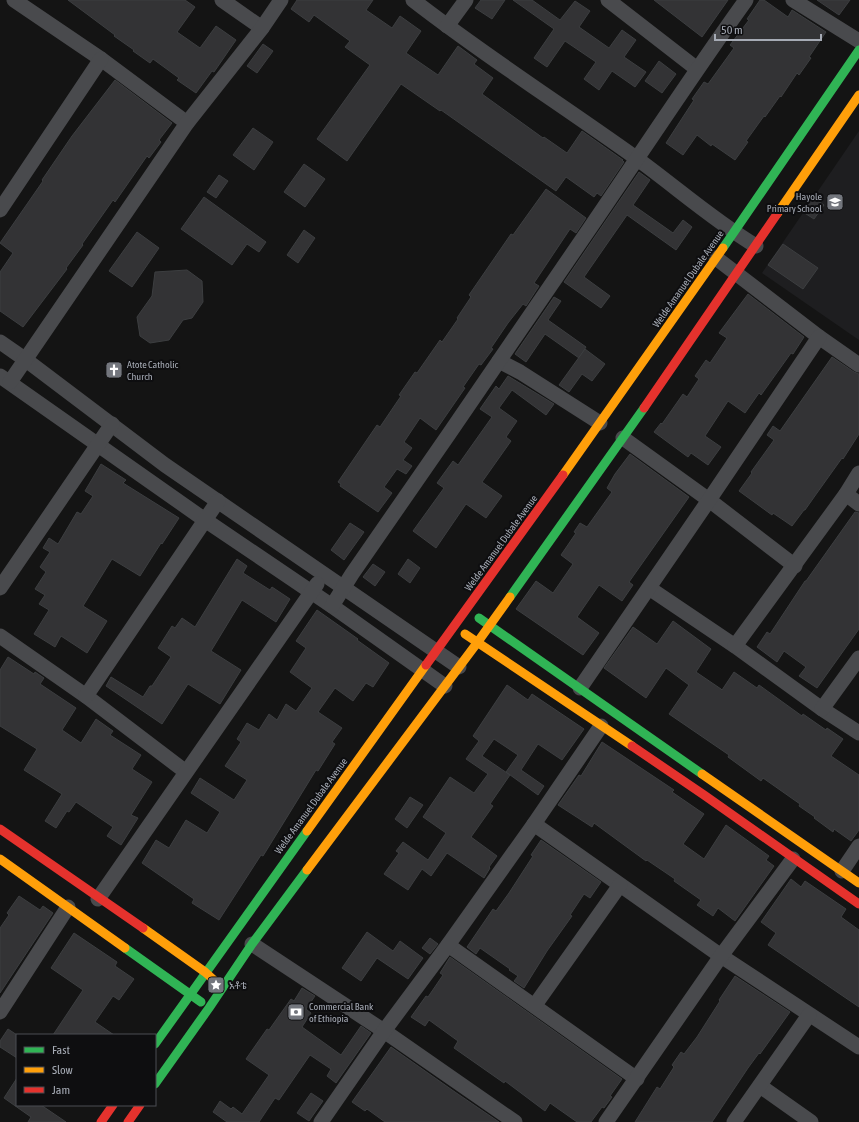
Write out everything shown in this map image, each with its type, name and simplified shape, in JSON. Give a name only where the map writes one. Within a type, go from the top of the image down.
[{"type":"main road","name":"Welde Amanuel Dubale Avenue","points":[[156,1043],[204,972],[600,423],[734,233],[859,50]]},
{"type":"main road","points":[[156,1083],[223,988],[252,944],[477,643],[623,438],[859,95]]},
{"type":"main road","points":[[467,609],[489,626],[859,883]]},
{"type":"main road","points":[[454,626],[477,643],[704,795],[859,904]]},
{"type":"main road","points":[[0,829],[204,972],[223,988]]},
{"type":"main road","points":[[0,859],[209,1008]]},
{"type":"main road","points":[[101,1122],[112,1106]]},
{"type":"main road","points":[[128,1122],[139,1106]]},
{"type":"street","points":[[14,0],[101,59],[187,123]]},
{"type":"street","points":[[222,0],[262,28]]},
{"type":"street","points":[[281,0],[262,28],[187,123],[26,360],[5,379],[445,686]]},
{"type":"street","points":[[413,0],[447,26],[637,159],[734,233],[756,246]]},
{"type":"street","points":[[447,26],[466,0]]},
{"type":"street","points":[[608,0],[696,69]]},
{"type":"street","points":[[332,606],[637,159],[696,69],[746,0]]},
{"type":"street","points":[[793,0],[859,41]]},
{"type":"street","points":[[0,210],[101,59]]},
{"type":"street","points":[[716,258],[819,337],[859,365]]},
{"type":"street","points":[[580,688],[819,337]]},
{"type":"street","points":[[0,342],[165,464],[323,575],[459,667]]},
{"type":"street","points":[[499,361],[520,372],[600,423]]},
{"type":"street","points":[[0,588],[112,424]]},
{"type":"street","points":[[623,438],[709,500],[795,566]]},
{"type":"street","points":[[735,646],[795,566],[846,494],[859,472]]},
{"type":"street","points":[[846,494],[859,504]]},
{"type":"street","points":[[86,696],[218,501]]},
{"type":"street","points":[[98,899],[323,575]]},
{"type":"street","points":[[649,588],[735,646],[822,709],[859,733]]},
{"type":"street","points":[[0,636],[86,696],[186,772]]},
{"type":"street","points":[[822,709],[859,658]]},
{"type":"street","points":[[324,1121],[384,1031],[448,945],[534,824],[601,726]]},
{"type":"street","points":[[534,824],[721,956],[859,1047]]},
{"type":"street","points":[[842,871],[859,846]]},
{"type":"street","points":[[606,1122],[721,956],[794,859]]},
{"type":"street","points":[[535,1005],[620,885]]},
{"type":"street","points":[[0,1012],[68,907]]},
{"type":"street","points":[[252,944],[384,1031],[515,1122]]},
{"type":"street","points":[[448,945],[535,1005],[637,1079]]},
{"type":"street","points":[[734,1122],[809,1015]]},
{"type":"street","points":[[760,1086],[811,1122]]},
{"type":"shaded area","name":"Hayole Primary School","points":[[859,131],[859,340],[762,273]]},
{"type":"building","points":[[68,0],[185,0],[195,7],[177,32],[200,48],[216,26],[236,40],[214,72],[212,71],[196,93],[177,80],[179,78],[153,59],[150,63],[133,51],[134,50],[114,36],[115,35]]},
{"type":"building","points":[[297,0],[373,0],[366,10],[392,28],[400,16],[421,31],[406,53],[438,75],[458,46],[477,60],[474,64],[493,78],[482,94],[543,138],[544,137],[567,153],[582,131],[624,162],[601,196],[597,193],[594,197],[566,177],[556,191],[441,110],[440,111],[401,84],[347,161],[317,139],[370,65],[345,47],[350,41],[314,15],[309,22],[291,9]]},
{"type":"building","points":[[481,0],[505,0],[492,19],[475,8]]},
{"type":"building","points":[[513,0],[532,0],[560,20],[575,1],[590,11],[579,27],[609,48],[622,30],[636,40],[624,57],[646,72],[635,87],[612,71],[599,90],[584,79],[596,62],[565,41],[547,67],[534,58],[554,29]]},
{"type":"building","points":[[654,0],[728,0],[702,37]]},
{"type":"building","points":[[760,0],[764,0],[788,17],[792,10],[826,32],[799,75],[797,73],[781,97],[780,96],[765,117],[764,116],[746,141],[748,142],[735,160],[712,144],[711,146],[697,135],[683,155],[666,143],[704,82],[708,84],[734,48],[730,45],[749,20],[747,19]]},
{"type":"building","points":[[817,0],[850,0],[839,15]]},
{"type":"building","points":[[263,44],[273,51],[257,73],[247,66]]},
{"type":"building","points":[[659,61],[676,74],[662,93],[645,81]]},
{"type":"building","points":[[115,80],[172,123],[159,140],[161,142],[149,158],[147,156],[115,202],[113,200],[66,268],[67,269],[23,327],[0,311],[0,272],[13,253],[0,243],[72,136]]},
{"type":"building","points":[[253,128],[273,142],[254,170],[233,155]]},
{"type":"building","points":[[304,164],[325,179],[305,207],[284,192]]},
{"type":"building","points":[[639,172],[650,180],[633,205],[673,233],[683,220],[692,227],[676,250],[627,215],[584,277],[610,296],[601,308],[564,282]]},
{"type":"building","points":[[219,175],[228,181],[216,198],[207,192]]},
{"type":"building","points":[[546,189],[586,218],[576,233],[570,229],[534,283],[539,286],[526,306],[523,304],[508,323],[491,348],[493,349],[481,365],[479,364],[463,387],[465,388],[436,430],[420,418],[404,442],[412,448],[403,460],[412,466],[406,474],[397,469],[384,487],[392,493],[378,512],[340,486],[341,484],[338,482],[377,425],[380,427],[415,372],[417,373],[440,340],[442,342],[471,297],[469,295],[511,234],[513,235]]},
{"type":"building","points":[[204,197],[266,242],[259,252],[247,244],[232,265],[181,229]]},
{"type":"building","points":[[813,198],[824,205],[814,219],[803,212]]},
{"type":"building","points":[[304,230],[315,238],[298,263],[287,255]]},
{"type":"building","points":[[137,232],[159,248],[132,287],[109,271]]},
{"type":"building","points":[[783,244],[818,268],[803,289],[768,265]]},
{"type":"building","points":[[187,270],[202,281],[203,302],[192,318],[183,320],[169,340],[150,343],[140,336],[137,317],[152,296],[155,272]]},
{"type":"building","points":[[748,294],[804,337],[793,354],[791,353],[761,395],[759,393],[745,413],[728,401],[705,436],[721,447],[708,465],[691,453],[688,457],[654,432],[661,423],[662,424],[683,394],[687,397],[699,379],[695,376],[706,360],[710,363],[727,338],[719,333]]},
{"type":"building","points":[[554,297],[561,301],[548,320],[586,347],[579,358],[545,334],[526,362],[515,354]]},
{"type":"building","points":[[585,349],[605,364],[592,381],[582,374],[569,392],[559,385]]},
{"type":"building","points":[[832,357],[859,374],[859,434],[843,459],[842,458],[792,526],[773,513],[772,515],[739,491],[774,440],[767,435],[773,426],[780,431]]},
{"type":"building","points":[[508,376],[554,404],[546,415],[512,390],[499,408],[517,421],[506,437],[511,441],[482,482],[502,496],[486,518],[466,504],[436,548],[413,531],[444,488],[437,483],[453,461],[458,465],[492,417],[480,409],[496,386],[499,389]]},
{"type":"building","points":[[630,454],[689,497],[629,582],[633,585],[622,601],[599,585],[577,617],[599,633],[583,655],[516,609],[536,581],[553,593],[573,564],[561,555],[576,533],[574,532],[580,523],[587,527],[612,492],[607,488],[615,474]]},
{"type":"building","points":[[101,464],[126,480],[123,483],[179,518],[140,576],[112,559],[83,606],[107,621],[87,653],[61,636],[55,647],[34,634],[49,610],[39,604],[45,595],[35,589],[46,572],[40,567],[50,552],[43,548],[49,538],[58,544],[77,512],[81,514],[93,496],[85,491]]},
{"type":"building","points":[[855,512],[859,513],[859,629],[817,688],[799,676],[806,667],[784,651],[777,662],[757,647],[767,632],[770,634],[805,581]]},
{"type":"building","points":[[350,523],[364,532],[344,560],[331,550]]},
{"type":"building","points":[[237,559],[247,566],[243,573],[270,590],[272,587],[290,599],[276,622],[242,600],[211,651],[241,670],[220,704],[188,684],[162,724],[106,686],[111,677],[143,697],[171,657],[158,648],[172,626],[175,628],[182,618],[195,627]]},
{"type":"building","points":[[408,559],[420,568],[410,583],[398,574]]},
{"type":"building","points":[[373,564],[385,572],[375,586],[363,577]]},
{"type":"building","points":[[317,610],[389,663],[373,687],[366,683],[353,701],[335,688],[318,712],[342,728],[332,742],[335,744],[318,771],[316,770],[263,856],[261,855],[219,920],[192,903],[194,899],[142,863],[156,840],[169,848],[186,820],[207,833],[220,812],[191,793],[200,778],[234,800],[247,780],[225,766],[241,742],[237,739],[247,723],[259,730],[269,714],[277,720],[286,704],[296,711],[312,688],[290,672],[306,648],[296,641]]},
{"type":"building","points":[[673,621],[711,649],[696,672],[722,690],[734,672],[757,688],[759,685],[802,716],[803,714],[826,730],[827,728],[843,739],[831,756],[859,775],[859,830],[851,841],[834,829],[833,832],[799,806],[800,804],[763,778],[761,781],[728,757],[729,755],[669,714],[689,685],[666,668],[646,698],[604,668],[633,627],[657,644]]},
{"type":"building","points":[[8,657],[34,674],[35,672],[44,678],[40,684],[76,708],[62,730],[81,743],[96,719],[113,731],[110,735],[141,755],[132,769],[152,782],[131,815],[138,818],[121,845],[107,836],[113,827],[76,802],[69,812],[67,811],[56,828],[45,821],[62,794],[24,770],[37,749],[0,726],[0,670]]},
{"type":"building","points":[[507,685],[528,700],[532,694],[584,729],[562,760],[538,744],[521,770],[544,786],[538,795],[506,772],[518,755],[494,739],[482,756],[510,775],[490,804],[493,806],[471,837],[497,856],[489,867],[490,868],[484,878],[447,853],[431,876],[422,869],[408,890],[384,874],[399,853],[396,851],[403,842],[428,860],[446,833],[423,817],[450,777],[474,793],[488,774],[466,759],[479,741],[473,736]]},
{"type":"building","points":[[602,742],[674,790],[672,792],[704,814],[683,844],[704,859],[726,825],[769,856],[766,860],[774,866],[735,921],[718,908],[713,916],[697,905],[701,900],[674,881],[675,879],[647,860],[646,861],[594,823],[592,827],[558,805],[579,775],[581,776]]},
{"type":"building","points":[[410,797],[423,805],[407,828],[395,819]]},
{"type":"building","points":[[541,840],[601,882],[590,898],[584,894],[570,915],[572,916],[547,951],[524,988],[514,981],[518,976],[509,970],[510,969],[480,948],[476,954],[467,947],[493,909],[496,911],[509,893],[533,856],[531,855]]},
{"type":"building","points":[[791,879],[801,887],[805,881],[846,909],[841,917],[859,930],[859,1007],[768,945],[776,933],[761,922]]},
{"type":"building","points":[[19,896],[40,910],[43,906],[53,913],[0,993],[0,928],[9,915],[7,913]]},
{"type":"building","points":[[367,932],[393,951],[400,941],[423,958],[408,979],[377,958],[361,981],[342,968]]},
{"type":"building","points":[[74,933],[117,962],[115,966],[134,979],[119,1000],[113,996],[95,1022],[113,1034],[54,1034],[83,990],[51,968]]},
{"type":"building","points":[[430,938],[438,944],[430,954],[422,948]]},
{"type":"building","points":[[450,957],[622,1079],[610,1096],[612,1097],[604,1108],[602,1107],[591,1122],[577,1122],[550,1103],[545,1111],[505,1081],[504,1083],[454,1048],[458,1041],[429,1020],[425,1026],[411,1017],[426,996],[428,997],[443,975],[440,973]]},
{"type":"building","points":[[735,976],[790,1012],[748,1068],[712,1122],[635,1122],[657,1087],[660,1089],[674,1067],[672,1065],[681,1052],[684,1054],[697,1037]]},
{"type":"building","points":[[302,988],[315,996],[306,1009],[311,1013],[302,1027],[341,1055],[361,1026],[371,1033],[336,1083],[327,1076],[331,1069],[310,1055],[279,1100],[275,1098],[259,1122],[227,1122],[213,1112],[220,1101],[231,1109],[233,1107],[242,1114],[269,1075],[246,1059],[267,1029],[269,1030],[291,999],[294,1001]]},
{"type":"building","points":[[8,1029],[16,1034],[16,1057],[0,1047],[0,1041]]},
{"type":"building","points":[[391,1047],[499,1122],[385,1122],[367,1109],[365,1111],[352,1102]]},
{"type":"building","points":[[16,1080],[16,1106],[42,1106],[66,1122],[28,1122],[31,1117],[4,1098]]},
{"type":"building","points":[[311,1093],[323,1101],[309,1121],[297,1113]]},
{"type":"traffic: fast","points":[[723,248],[859,50]]},
{"type":"traffic: fast","points":[[510,597],[644,408]]},
{"type":"traffic: fast","points":[[479,618],[702,774]]},
{"type":"traffic: fast","points":[[156,1043],[307,831]]},
{"type":"traffic: fast","points":[[156,1083],[252,944],[307,870]]},
{"type":"traffic: fast","points":[[125,948],[201,1002]]},
{"type":"traffic: slow","points":[[777,214],[859,95]]},
{"type":"traffic: slow","points":[[563,475],[723,248]]},
{"type":"traffic: slow","points":[[307,870],[510,597]]},
{"type":"traffic: slow","points":[[465,634],[632,746]]},
{"type":"traffic: slow","points":[[307,831],[426,665]]},
{"type":"traffic: slow","points":[[702,774],[859,883]]},
{"type":"traffic: slow","points":[[0,859],[125,948]]},
{"type":"traffic: slow","points":[[143,928],[205,972],[215,981]]},
{"type":"traffic: jam","points":[[644,408],[777,214]]},
{"type":"traffic: jam","points":[[426,665],[563,475]]},
{"type":"traffic: jam","points":[[632,746],[859,904]]},
{"type":"traffic: jam","points":[[0,829],[143,928]]},
{"type":"traffic: jam","points":[[101,1122],[112,1106]]},
{"type":"traffic: jam","points":[[128,1122],[139,1106]]},
{"type":"place","name":"Hayole Primary School","points":[[835,202]]},
{"type":"place","name":"Atote Catholic Church","points":[[114,370]]},
{"type":"place","name":"አቶቴ","points":[[216,985]]},
{"type":"place","name":"Commercial Bank of Ethiopia","points":[[296,1012]]}]
